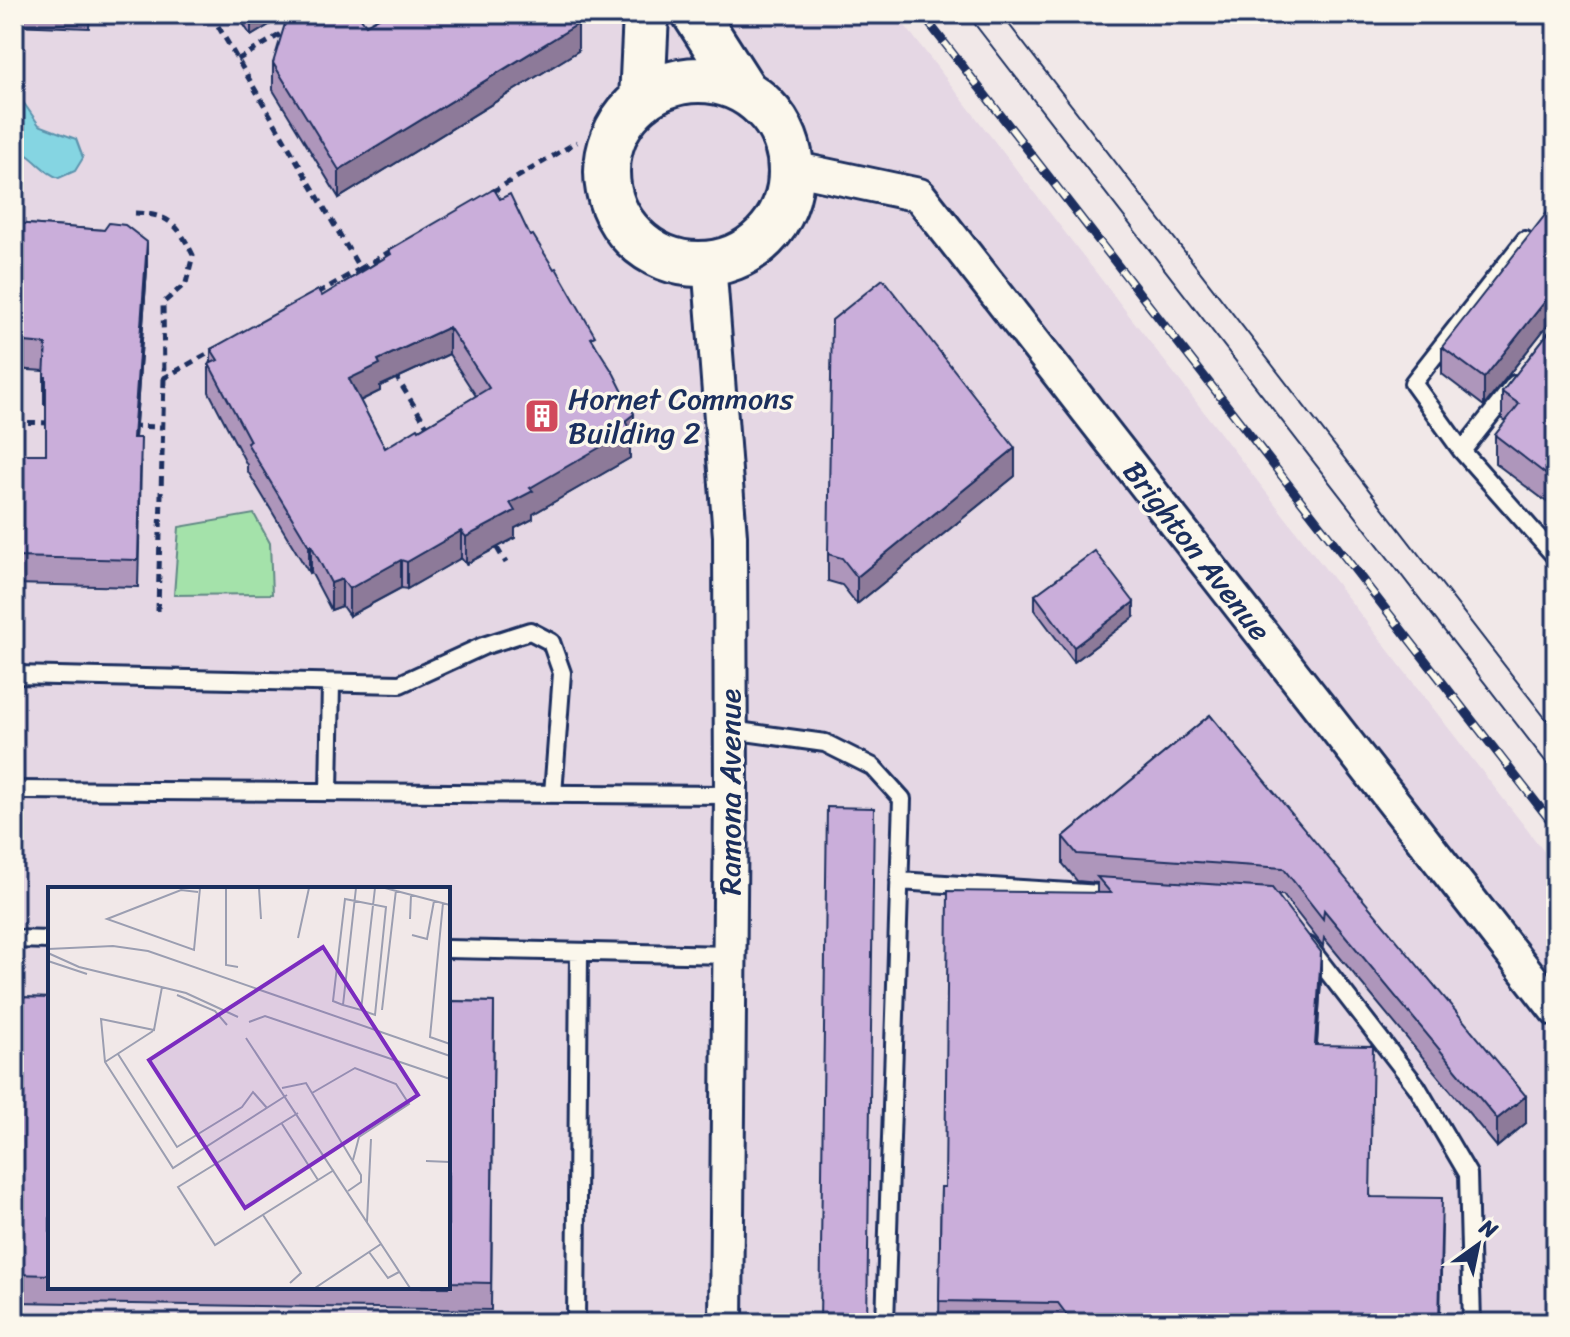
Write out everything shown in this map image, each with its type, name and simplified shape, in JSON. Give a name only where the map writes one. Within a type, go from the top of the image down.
[{"type":"main road","points":[[642,100],[646,14]]},
{"type":"main road","points":[[695,14],[745,92],[769,112],[785,138],[792,168],[788,199],[774,226],[752,248],[725,261],[694,264],[664,257],[638,241],[619,218],[608,190],[607,160],[616,131],[633,106],[658,89],[687,80],[717,81],[745,92]]},
{"type":"street","name":"Brighton Avenue","points":[[792,168],[919,195],[1556,1010]]},
{"type":"street","name":"Ramona Avenue","points":[[709,262],[730,536],[726,1323]]},
{"type":"lane","points":[[1537,226],[1413,383],[1462,451],[1555,555]]},
{"type":"lane","points":[[1462,451],[1528,368]]},
{"type":"lane","points":[[14,675],[400,684],[483,646],[530,631],[551,642],[562,673],[553,794]]},
{"type":"lane","points":[[329,792],[331,683]]},
{"type":"lane","points":[[731,730],[825,743],[873,767],[902,799],[885,1323]]},
{"type":"lane","points":[[14,790],[731,795]]},
{"type":"lane","points":[[899,881],[1120,895]]},
{"type":"lane","points":[[1296,930],[1417,1087],[1468,1174],[1472,1323]]},
{"type":"lane","points":[[14,939],[48,940]]},
{"type":"lane","points":[[450,949],[730,955]]},
{"type":"lane","points":[[576,1323],[579,952]]},
{"type":"path","points":[[211,14],[360,269]]},
{"type":"path","points":[[237,60],[290,29]]},
{"type":"path","points":[[482,198],[577,142]]},
{"type":"path","points":[[135,213],[156,213],[179,228],[193,255],[186,283],[163,303],[158,611]]},
{"type":"path","points":[[311,297],[401,245]]},
{"type":"path","points":[[338,282],[346,295]]},
{"type":"path","points":[[164,378],[217,349]]},
{"type":"path","points":[[393,371],[432,435]]},
{"type":"path","points":[[14,422],[59,424]]},
{"type":"path","points":[[118,425],[162,427]]},
{"type":"path","points":[[497,548],[506,563]]},
{"type":"shaded area","points":[[14,14],[896,14],[1556,867],[1556,1323],[14,1323]]},
{"type":"green space","points":[[254,514],[270,543],[272,594],[174,595],[179,527]]},
{"type":"water","points":[[14,89],[39,125],[76,139],[83,158],[75,171],[59,178],[14,149]]},
{"type":"building","points":[[288,14],[358,14],[366,25],[386,14],[572,14],[578,24],[339,170],[273,63]]},
{"type":"building","name":"Hornet Commons Building 2","points":[[494,189],[500,199],[510,194],[530,236],[533,235],[556,268],[595,336],[591,338],[634,414],[625,421],[630,430],[530,488],[533,491],[510,503],[515,511],[466,537],[461,531],[407,562],[401,560],[349,589],[342,579],[331,583],[311,545],[247,443],[250,441],[209,364],[218,360],[211,349],[318,290],[322,296],[391,254],[389,250]],"holes":[[[449,327],[489,388],[385,448],[349,379],[380,364],[378,360]]]},
{"type":"building","points":[[1556,201],[1556,295],[1547,299],[1484,378],[1442,347]]},
{"type":"building","points":[[14,223],[104,230],[109,223],[125,225],[147,242],[133,438],[141,438],[138,560],[14,557],[14,454],[46,454],[46,344],[14,341]]},
{"type":"building","points":[[883,279],[1015,448],[857,577],[842,558],[828,554],[832,320]]},
{"type":"building","points":[[1556,323],[1556,482],[1495,435],[1519,404],[1502,392]]},
{"type":"building","points":[[1095,551],[1134,602],[1074,647],[1035,595]]},
{"type":"building","points":[[1210,715],[1526,1096],[1497,1119],[1324,910],[1323,919],[1283,868],[1077,854],[1063,837]]},
{"type":"building","points":[[827,807],[874,808],[867,1323],[820,1323]]},
{"type":"building","points":[[1097,877],[1272,888],[1321,952],[1315,1045],[1373,1046],[1370,1197],[1442,1198],[1439,1323],[1073,1323],[1058,1303],[939,1301],[941,1187],[945,1187],[948,891],[1111,893]]},
{"type":"building","points":[[14,997],[48,998],[48,1275],[14,1274]]},
{"type":"building","points":[[450,1001],[494,1002],[491,1283],[450,1282]]},
{"type":"tram line","points":[[967,14],[1556,775]]},
{"type":"tram line","points":[[1001,14],[1556,732]]},
{"type":"railway","points":[[922,14],[1556,828]]},
{"type":"place","name":"Hornet Commons Building 2","points":[[542,416]]}]
